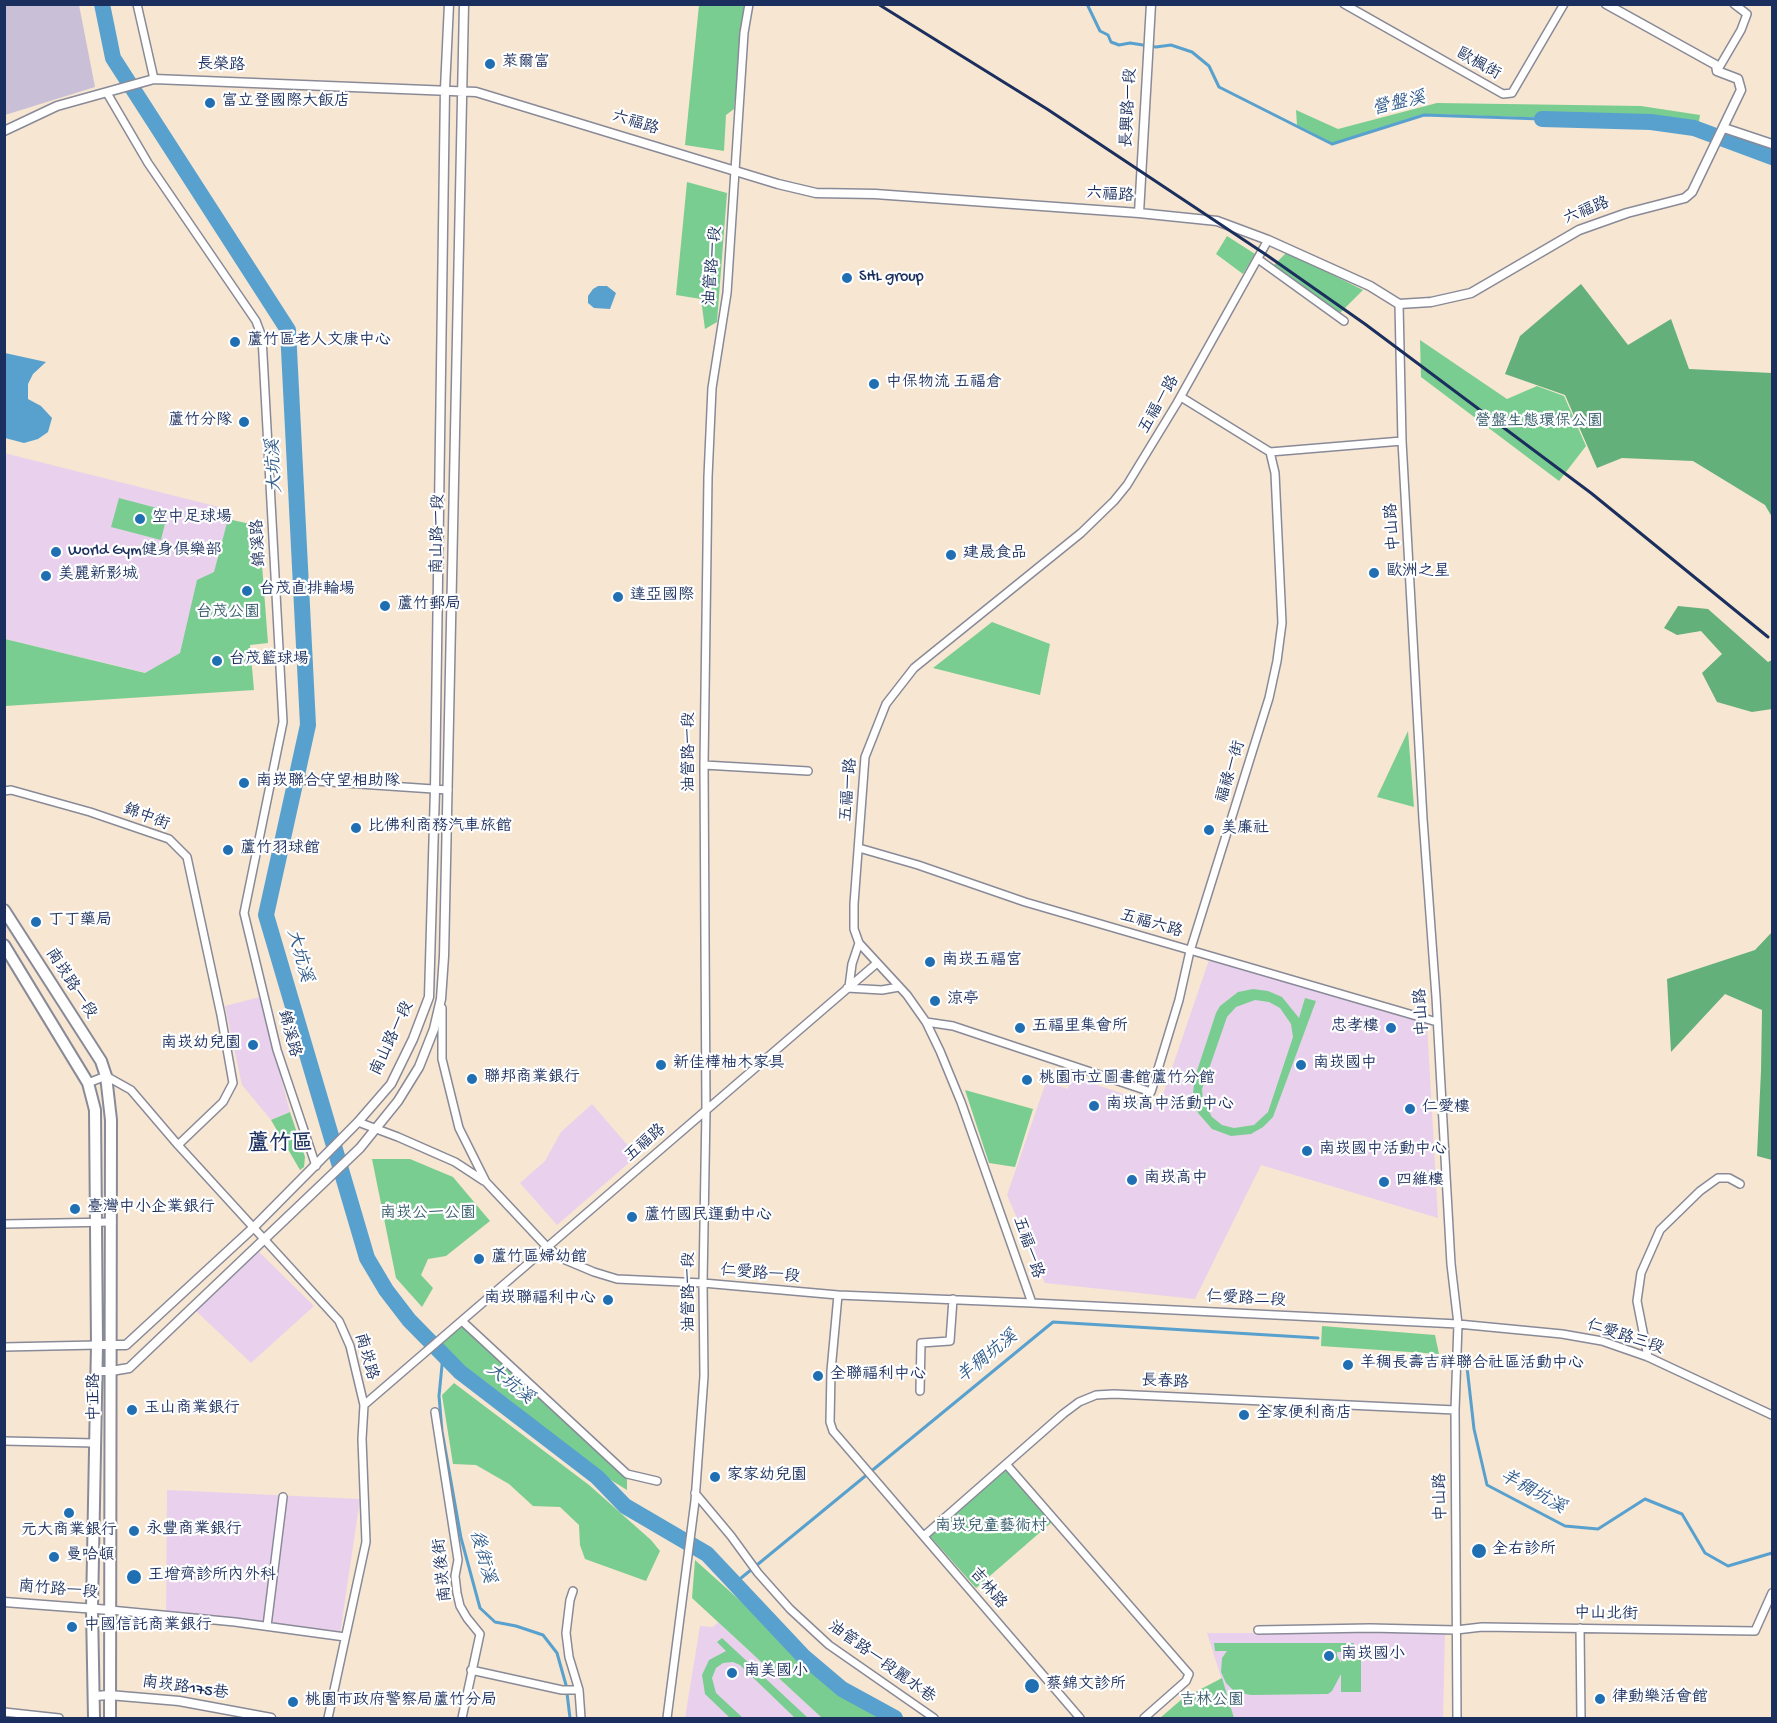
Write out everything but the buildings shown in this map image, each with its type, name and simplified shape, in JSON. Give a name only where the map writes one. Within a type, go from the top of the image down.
[{"type":"main road","name":"南崁路一段","points":[[4,910],[101,1061],[106,1077]]},
{"type":"main road","points":[[4,945],[88,1083]]},
{"type":"main road","name":"中正路","points":[[106,1077],[111,1120],[112,1222],[110,1719]]},
{"type":"main road","name":"中正路","points":[[88,1083],[95,1110],[97,1345],[92,1610],[94,1719]]},
{"type":"street","points":[[137,4],[150,80]]},
{"type":"street","name":"南山路一段","points":[[316,1166],[391,1084],[414,1039],[429,997],[435,789],[445,89],[449,4]]},
{"type":"street","name":"南山路一段","points":[[263,1239],[360,1148],[398,1101],[419,1067],[434,1029],[441,999],[453,580],[464,4]]},
{"type":"street","name":"油管路一段","points":[[667,1719],[695,1493],[704,1376],[706,1110],[704,765],[709,432],[712,388],[727,293],[744,33],[749,4]]},
{"type":"street","name":"長興路一段","points":[[1139,213],[1151,4]]},
{"type":"street","name":"歐楓街","points":[[1344,4],[1503,94],[1512,93],[1564,4]]},
{"type":"street","points":[[1605,4],[1716,65],[1717,71]]},
{"type":"street","points":[[1717,71],[1741,30],[1747,14],[1734,4]]},
{"type":"street","points":[[1717,71],[1738,79],[1742,90],[1724,128],[1773,144]]},
{"type":"street","name":"長榮路","points":[[4,131],[57,106],[150,80],[445,89]]},
{"type":"street","name":"六福路","points":[[445,89],[476,92],[778,184],[816,193],[875,194],[1139,213],[1217,221],[1268,240],[1370,286],[1399,304],[1431,302],[1471,293],[1579,230],[1627,213],[1685,198],[1692,192],[1724,128]]},
{"type":"street","name":"錦溪路","points":[[109,92],[148,163],[256,321],[262,337],[283,722],[244,913],[277,1050],[316,1166]]},
{"type":"street","name":"五福一路","points":[[1032,1303],[961,1102],[926,1022],[899,987],[859,943],[854,929],[865,757],[886,704],[924,659],[1060,551],[1114,501],[1136,473],[1268,240]]},
{"type":"street","points":[[1258,259],[1344,321]]},
{"type":"street","name":"中山路","points":[[1399,304],[1402,441],[1423,819],[1451,1264],[1458,1324],[1455,1410],[1457,1719]]},
{"type":"street","points":[[1180,397],[1270,452],[1402,441]]},
{"type":"street","name":"福祿一街","points":[[926,1022],[953,1026],[1151,1092],[1179,1000],[1190,951],[1247,771],[1277,661],[1282,623],[1275,473],[1270,452]]},
{"type":"street","points":[[438,580],[453,580]]},
{"type":"street","points":[[704,765],[808,771]]},
{"type":"street","points":[[271,778],[448,790]]},
{"type":"street","name":"錦中街","points":[[4,791],[11,790],[90,812],[169,839],[187,857],[221,1014],[233,1083],[223,1102],[178,1145]]},
{"type":"street","name":"五福六路","points":[[859,848],[918,865],[1025,902],[1437,1022]]},
{"type":"street","points":[[859,943],[848,987],[882,990],[899,987]]},
{"type":"street","name":"五福路","points":[[364,1405],[877,963]]},
{"type":"street","name":"仁愛路一段","points":[[441,999],[442,1059],[459,1128],[486,1182]]},
{"type":"street","points":[[88,1083],[106,1077]]},
{"type":"street","name":"南崁路","points":[[106,1077],[131,1090],[178,1145],[339,1321],[350,1346],[364,1405],[362,1439],[366,1542],[328,1719]]},
{"type":"street","name":"仁愛路一段","points":[[358,1122],[455,1162],[486,1182],[547,1247],[563,1259],[617,1279],[703,1283],[838,1295],[1032,1303]]},
{"type":"street","points":[[4,1347],[126,1345],[253,1228],[316,1166]]},
{"type":"street","points":[[1648,1358],[1637,1301],[1641,1273],[1660,1230],[1718,1178],[1729,1178],[1740,1184]]},
{"type":"street","points":[[4,1224],[112,1222]]},
{"type":"street","points":[[96,1371],[129,1368],[263,1239]]},
{"type":"street","name":"吉林路","points":[[838,1295],[831,1371],[830,1422],[838,1439],[1080,1719]]},
{"type":"street","points":[[920,1391],[921,1343],[950,1341],[953,1299]]},
{"type":"street","name":"仁愛路二段","points":[[1032,1303],[1458,1324]]},
{"type":"street","points":[[462,1321],[627,1474],[657,1481]]},
{"type":"street","name":"仁愛路三段","points":[[1458,1324],[1602,1341],[1648,1358],[1773,1415]]},
{"type":"street","name":"長春路","points":[[924,1536],[1063,1414],[1079,1402],[1096,1395],[1455,1410]]},
{"type":"street","name":"南崁後街","points":[[435,1412],[458,1560],[455,1576],[457,1593],[460,1606],[480,1634],[462,1719]]},
{"type":"street","points":[[4,1441],[94,1443]]},
{"type":"street","points":[[1006,1464],[1189,1674],[1186,1681],[1144,1719]]},
{"type":"street","name":"油管路一段麗水巷","points":[[695,1493],[758,1573],[790,1609],[830,1645],[934,1719]]},
{"type":"street","points":[[267,1626],[283,1497]]},
{"type":"street","points":[[573,1591],[570,1600],[567,1641],[581,1719]]},
{"type":"street","name":"中山北街","points":[[1258,1630],[1370,1628],[1456,1630],[1482,1627],[1755,1631],[1773,1593]]},
{"type":"street","name":"南竹路一段","points":[[4,1602],[110,1610]]},
{"type":"street","points":[[110,1610],[267,1626],[345,1637]]},
{"type":"street","points":[[1580,1628],[1581,1719]]},
{"type":"street","points":[[471,1670],[562,1690],[577,1690]]},
{"type":"street","name":"南崁路175巷","points":[[95,1696],[110,1695],[179,1701],[271,1719]]},
{"type":"street","points":[[4,1712],[59,1719]]},
{"type":"shaded area","points":[[5,4],[79,5],[95,87],[5,115]]},
{"type":"shaded area","points":[[4,453],[231,510],[214,573],[197,581],[180,653],[146,673],[5,639]]},
{"type":"shaded area","points":[[1210,957],[1329,991],[1427,1024],[1438,1218],[1261,1165],[1195,1299],[1045,1283],[1007,1195],[1046,1082],[1068,1089],[1071,1076],[1159,1106]]},
{"type":"shaded area","name":"南崁幼兒園","points":[[260,997],[290,1112],[271,1120],[242,1085],[225,1006]]},
{"type":"shaded area","points":[[592,1104],[637,1156],[557,1225],[520,1183],[545,1161],[561,1132]]},
{"type":"shaded area","points":[[256,1249],[314,1306],[251,1363],[196,1311]]},
{"type":"shaded area","points":[[167,1490],[360,1499],[340,1634],[166,1614]]},
{"type":"shaded area","name":"南美國小","points":[[718,1622],[822,1718],[685,1718],[700,1626],[713,1627]]},
{"type":"shaded area","name":"南崁國小","points":[[1207,1633],[1445,1633],[1443,1718],[1234,1718]]},
{"type":"green space","points":[[699,5],[744,5],[734,109],[726,115],[724,151],[685,145]]},
{"type":"green space","points":[[1437,103],[1641,106],[1700,115],[1698,128],[1651,121],[1423,114],[1332,143],[1297,125],[1296,110],[1338,129]]},
{"type":"green space","points":[[687,182],[727,193],[717,322],[705,329],[701,299],[676,295]]},
{"type":"green space","points":[[1227,236],[1255,254],[1243,274],[1216,254]]},
{"type":"green space","points":[[1287,252],[1363,290],[1340,313],[1274,265]]},
{"type":"green space","points":[[1581,284],[1628,345],[1671,319],[1689,369],[1772,373],[1772,517],[1765,505],[1693,461],[1622,458],[1597,468],[1565,395],[1505,374],[1520,336]]},
{"type":"green space","name":"營盤生態環保公園","points":[[1420,340],[1507,399],[1537,386],[1564,396],[1586,446],[1559,481],[1421,377]]},
{"type":"green space","name":"空中足球場","points":[[119,498],[168,511],[161,540],[111,527]]},
{"type":"green space","name":"台茂公園","points":[[228,519],[259,526],[268,643],[250,645],[254,690],[5,706],[5,639],[145,673],[180,653],[197,580],[214,572]]},
{"type":"green space","points":[[1678,606],[1708,609],[1768,662],[1772,660],[1772,709],[1752,712],[1717,702],[1702,673],[1722,654],[1701,631],[1677,635],[1664,628]]},
{"type":"green space","points":[[992,622],[1050,644],[1040,695],[933,668]]},
{"type":"green space","points":[[1408,731],[1414,807],[1377,797]]},
{"type":"green space","points":[[1772,932],[1772,1160],[1757,1156],[1762,1010],[1725,994],[1671,1052],[1667,979],[1755,950]]},
{"type":"green space","points":[[1253,989],[1268,991],[1282,997],[1299,1018],[1305,998],[1316,1001],[1273,1117],[1251,1134],[1231,1136],[1212,1129],[1198,1113],[1193,1093],[1195,1077],[1216,1013],[1220,1006],[1238,992]],"holes":[[[1255,1000],[1269,1002],[1280,1008],[1291,1024],[1293,1037],[1268,1112],[1254,1125],[1234,1128],[1222,1125],[1212,1117],[1203,1101],[1202,1089],[1227,1017],[1236,1007]]]},
{"type":"green space","points":[[965,1090],[1033,1109],[1015,1167],[989,1163]]},
{"type":"green space","points":[[290,1112],[305,1157],[304,1167],[300,1170],[271,1120]]},
{"type":"green space","name":"南崁公一公園","points":[[372,1159],[410,1159],[453,1177],[490,1221],[446,1256],[428,1259],[421,1275],[433,1288],[422,1307],[396,1278]]},
{"type":"green space","points":[[462,1321],[627,1474],[627,1490],[550,1442],[475,1375],[457,1367],[434,1345]]},
{"type":"green space","points":[[1322,1326],[1435,1335],[1439,1354],[1321,1346]]},
{"type":"green space","points":[[454,1383],[589,1485],[651,1540],[660,1551],[646,1581],[585,1559],[580,1545],[579,1525],[560,1507],[533,1506],[509,1484],[476,1465],[453,1464],[442,1395]]},
{"type":"green space","name":"南崁兒童藝術村","points":[[1005,1469],[1052,1522],[976,1588],[929,1535]]},
{"type":"green space","points":[[695,1560],[844,1694],[879,1718],[822,1718],[692,1598]]},
{"type":"green space","points":[[722,1638],[808,1718],[795,1718],[740,1665],[733,1662],[723,1663],[716,1668],[712,1678],[716,1693],[743,1718],[730,1718],[705,1694],[702,1675],[709,1660],[726,1651],[717,1642]]},
{"type":"green space","points":[[1214,1643],[1354,1643],[1354,1652],[1337,1652],[1337,1656],[1341,1663],[1341,1656],[1361,1656],[1361,1692],[1341,1692],[1341,1674],[1328,1694],[1251,1695],[1235,1692],[1226,1683],[1221,1672],[1222,1658],[1227,1651],[1215,1651]]},
{"type":"green space","name":"吉林公園","points":[[1222,1678],[1234,1718],[1160,1718],[1182,1699]]},
{"type":"water","points":[[598,286],[607,286],[616,293],[610,309],[594,308],[588,303],[588,296]]},
{"type":"water","points":[[5,353],[46,362],[33,374],[28,384],[28,399],[41,406],[52,418],[48,432],[38,439],[24,443],[5,438]]},
{"type":"waterway","name":"大坑溪","points":[[102,4],[113,58],[288,330],[308,725],[266,915],[367,1258],[386,1290],[409,1320],[460,1372],[597,1477],[625,1506],[707,1554],[803,1656],[842,1689],[895,1718]]},
{"type":"waterway","name":"營盤溪","points":[[1087,4],[1100,31],[1108,35],[1111,42],[1119,45],[1130,43],[1156,47],[1171,45],[1192,52],[1209,66],[1219,87],[1332,144],[1424,115],[1542,119]]},
{"type":"waterway","name":"營盤溪","points":[[1542,119],[1651,122],[1694,128],[1772,157]]},
{"type":"waterway","name":"羊稠坑溪","points":[[735,1583],[1053,1322],[1318,1338]]},
{"type":"waterway","name":"後街溪","points":[[443,1355],[439,1396],[442,1431],[461,1538],[480,1608],[495,1622],[543,1635],[557,1653],[566,1685],[570,1718]]},
{"type":"waterway","name":"羊稠坑溪","points":[[1448,1357],[1467,1367],[1474,1429],[1487,1485],[1565,1526],[1598,1529],[1645,1499],[1682,1514],[1705,1553],[1728,1566],[1772,1553]]},
{"type":"railway","points":[[878,4],[1047,109],[1268,256],[1365,324],[1591,493],[1768,637]]},
{"type":"place","name":"萊爾富","points":[[490,64]]},
{"type":"place","name":"富立登國際大飯店","points":[[210,103]]},
{"type":"place","name":"SHL group","points":[[847,278]]},
{"type":"place","name":"蘆竹區老人文康中心","points":[[235,342]]},
{"type":"place","name":"中保物流 五福倉","points":[[874,384]]},
{"type":"place","name":"蘆竹分隊","points":[[244,422]]},
{"type":"place","name":"空中足球場","points":[[140,519]]},
{"type":"place","name":"World Gym健身俱樂部","points":[[56,552]]},
{"type":"place","name":"建晟食品","points":[[951,555]]},
{"type":"place","name":"歐洲之星","points":[[1374,573]]},
{"type":"place","name":"美麗新影城","points":[[46,576]]},
{"type":"place","name":"台茂直排輪場","points":[[247,591]]},
{"type":"place","name":"達亞國際","points":[[618,597]]},
{"type":"place","name":"蘆竹郵局","points":[[385,606]]},
{"type":"place","name":"台茂籃球場","points":[[217,661]]},
{"type":"place","name":"南崁聯合守望相助隊","points":[[244,783]]},
{"type":"place","name":"比佛利商務汽車旅館","points":[[356,828]]},
{"type":"place","name":"美廉社","points":[[1209,830]]},
{"type":"place","name":"蘆竹羽球館","points":[[228,850]]},
{"type":"place","name":"丁丁藥局","points":[[36,922]]},
{"type":"place","name":"南崁五福宮","points":[[930,962]]},
{"type":"place","name":"涼亭","points":[[935,1001]]},
{"type":"place","name":"五福里集會所","points":[[1020,1028]]},
{"type":"place","name":"忠孝樓","points":[[1391,1028]]},
{"type":"place","name":"南崁幼兒園","points":[[253,1045]]},
{"type":"place","name":"新佳樺柚木家具","points":[[661,1065]]},
{"type":"place","name":"南崁國中","points":[[1301,1065]]},
{"type":"place","name":"聯邦商業銀行","points":[[472,1079]]},
{"type":"place","name":"桃園市立圖書館蘆竹分館","points":[[1027,1080]]},
{"type":"place","name":"南崁高中活動中心","points":[[1094,1106]]},
{"type":"place","name":"仁愛樓","points":[[1410,1109]]},
{"type":"place","name":"南崁國中活動中心","points":[[1307,1151]]},
{"type":"place","name":"南崁高中","points":[[1132,1180]]},
{"type":"place","name":"四維樓","points":[[1384,1182]]},
{"type":"place","name":"臺灣中小企業銀行","points":[[75,1209]]},
{"type":"place","name":"蘆竹國民運動中心","points":[[632,1217]]},
{"type":"place","name":"蘆竹區婦幼館","points":[[479,1259]]},
{"type":"place","name":"南崁聯福利中心","points":[[608,1300]]},
{"type":"place","name":"羊稠長壽吉祥聯合社區活動中心","points":[[1348,1365]]},
{"type":"place","name":"全聯福利中心","points":[[818,1376]]},
{"type":"place","name":"玉山商業銀行","points":[[132,1410]]},
{"type":"place","name":"全家便利商店","points":[[1244,1415]]},
{"type":"place","name":"家家幼兒園","points":[[715,1477]]},
{"type":"place","name":"元大商業銀行","points":[[69,1513]]},
{"type":"place","name":"永豐商業銀行","points":[[134,1531]]},
{"type":"place","name":"全右診所","points":[[1479,1551]]},
{"type":"place","name":"曼哈頓","points":[[54,1557]]},
{"type":"place","name":"王增齊診所內外科","points":[[134,1577]]},
{"type":"place","name":"中國信託商業銀行","points":[[72,1627]]},
{"type":"place","name":"南崁國小","points":[[1329,1656]]},
{"type":"place","name":"南美國小","points":[[732,1673]]},
{"type":"place","name":"蔡錦文診所","points":[[1032,1686]]},
{"type":"place","name":"律動樂活會館","points":[[1600,1699]]},
{"type":"place","name":"桃園市政府警察局蘆竹分局","points":[[293,1702]]},
{"type":"district","name":"蘆竹區","points":[[280,1146]]}]
